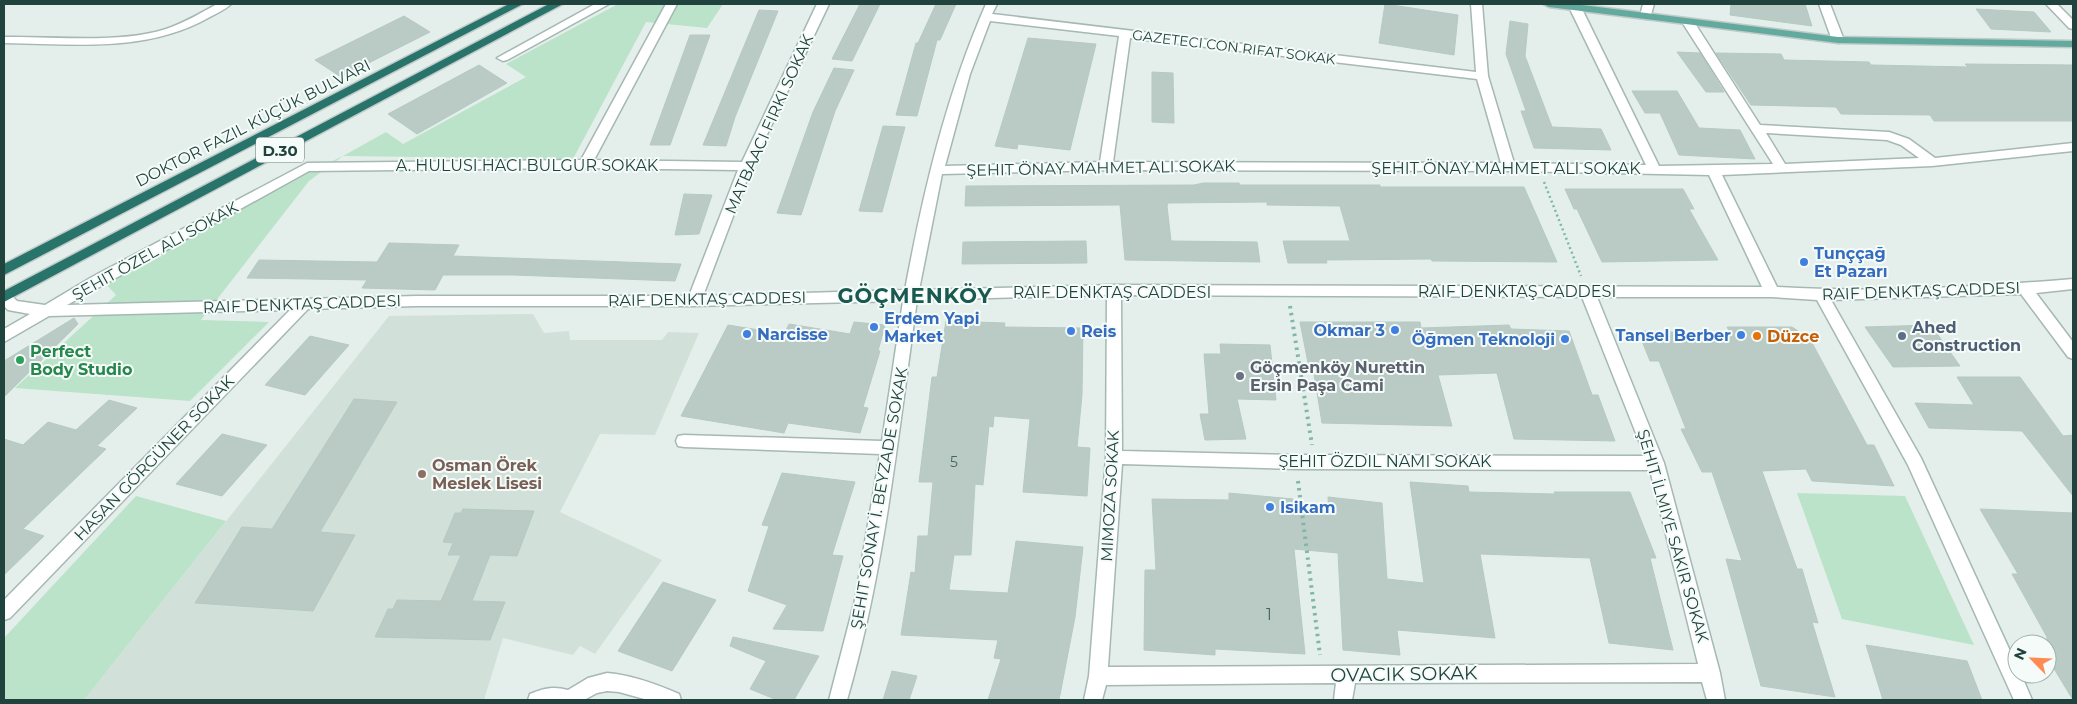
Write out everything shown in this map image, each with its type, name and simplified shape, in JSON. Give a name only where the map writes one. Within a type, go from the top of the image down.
[{"type":"highway","name":"D.30","points":[[4,270],[518,4]]},
{"type":"highway","name":"D.30","points":[[4,297],[557,4]]},
{"type":"main road","points":[[1549,4],[1838,40],[2073,44]]},
{"type":"street","points":[[4,40],[120,38],[163,34],[206,15],[225,4]]},
{"type":"street","points":[[502,58],[603,4]]},
{"type":"street","points":[[670,4],[585,164],[746,166]]},
{"type":"street","points":[[694,301],[746,166],[824,4]]},
{"type":"street","name":"ŞEHIT SONAY İ. BEYZADE SOKAK","points":[[838,700],[848,666],[864,595],[890,448],[912,294],[937,170],[991,4]]},
{"type":"street","points":[[1477,4],[1482,76],[1509,167]]},
{"type":"street","points":[[1646,16],[1648,4]]},
{"type":"street","points":[[1824,4],[1838,40]]},
{"type":"street","points":[[2051,4],[2073,26]]},
{"type":"street","points":[[1574,7],[1654,169]]},
{"type":"street","points":[[986,17],[1482,76]]},
{"type":"street","points":[[1688,22],[1782,169]]},
{"type":"street","points":[[1106,166],[1125,34]]},
{"type":"street","points":[[1756,129],[1888,136],[1906,142],[1932,162]]},
{"type":"street","name":"ŞEHIT ÖNAY MAHMET ALI SOKAK","points":[[937,170],[1106,166],[1509,167],[1714,171],[1932,162],[2073,147]]},
{"type":"street","name":"ŞEHIT ÖZEL ALI SOKAK","points":[[4,336],[97,282],[307,167],[585,164]]},
{"type":"street","points":[[1714,171],[1772,292]]},
{"type":"street","name":"RAIF DENKTAŞ CADDESI","points":[[4,297],[13,306],[49,311],[417,301],[694,301],[1114,290],[1772,292],[1821,295],[2025,289],[2073,284]]},
{"type":"street","points":[[2025,289],[2073,354]]},
{"type":"street","name":"MIMOZA SOKAK","points":[[1093,700],[1098,676],[1114,456],[1114,290]]},
{"type":"street","name":"ŞEHIT İLMIYE SAKIR SOKAK","points":[[1587,291],[1637,411],[1656,463],[1716,700]]},
{"type":"street","points":[[1821,295],[1915,463],[2023,700]]},
{"type":"street","name":"HASAN GÖRGÜNER SOKAK","points":[[4,612],[304,304]]},
{"type":"street","points":[[684,441],[890,448]]},
{"type":"street","points":[[1114,456],[1296,462],[1315,460],[1656,463]]},
{"type":"street","points":[[1098,676],[1346,676],[1522,671],[1710,673]]},
{"type":"street","points":[[1343,700],[1346,676]]},
{"type":"street","points":[[537,700],[555,695],[570,700],[587,687],[605,680],[621,683],[672,700]]},
{"type":"path","points":[[1538,168],[1587,291]]},
{"type":"path","points":[[1287,290],[1315,460]]},
{"type":"path","points":[[1296,462],[1323,676]]},
{"type":"shaded area","name":"Osman Örek Meslek Lisesi","points":[[533,314],[544,333],[569,331],[570,340],[662,340],[668,332],[699,333],[655,435],[600,434],[560,512],[662,560],[595,654],[580,646],[573,655],[503,638],[484,700],[84,700],[389,316]]},
{"type":"green space","points":[[618,4],[723,4],[707,28],[646,22],[573,159],[343,156],[386,132],[403,144],[526,77],[506,64]]},
{"type":"green space","points":[[343,156],[309,181],[201,320],[269,322],[190,401],[15,388],[116,295],[96,273]]},
{"type":"green space","points":[[1797,493],[1905,496],[1974,645],[1842,619]]},
{"type":"green space","points":[[136,496],[226,521],[84,700],[4,700],[4,638]]},
{"type":"building","points":[[860,4],[880,4],[852,61],[832,59]]},
{"type":"building","points":[[936,4],[956,4],[940,40],[937,40],[917,116],[896,115],[916,43],[918,43]]},
{"type":"building","points":[[1385,4],[1458,15],[1454,55],[1379,43]]},
{"type":"building","points":[[1731,4],[1805,4],[1812,26],[1730,15]]},
{"type":"building","points":[[1976,9],[2034,12],[2051,32],[1991,29]]},
{"type":"building","points":[[759,10],[778,11],[735,117],[726,146],[703,145]]},
{"type":"building","points":[[404,16],[430,32],[341,77],[315,60]]},
{"type":"building","points":[[1510,21],[1528,24],[1525,56],[1552,127],[1601,129],[1611,150],[1534,148],[1521,111],[1526,111],[1506,54]]},
{"type":"building","points":[[690,35],[710,35],[670,145],[650,145]]},
{"type":"building","points":[[1028,38],[1096,44],[1070,150],[1018,144],[1017,149],[995,146]]},
{"type":"building","points":[[1677,52],[1700,53],[1724,92],[1706,92]]},
{"type":"building","points":[[1716,53],[1781,54],[1784,60],[1869,62],[1871,65],[1968,67],[1965,64],[2073,65],[2073,121],[1934,121],[1930,115],[1841,114],[1836,107],[1751,105]]},
{"type":"building","points":[[479,65],[507,83],[417,134],[388,114]]},
{"type":"building","points":[[834,68],[854,70],[835,111],[801,215],[777,213],[813,112]]},
{"type":"building","points":[[1152,72],[1173,73],[1174,123],[1152,122]]},
{"type":"building","points":[[1632,91],[1677,91],[1699,128],[1740,130],[1755,159],[1679,155],[1660,113],[1645,113]]},
{"type":"building","points":[[883,126],[905,127],[882,212],[859,211]]},
{"type":"building","points":[[1203,183],[1239,183],[1240,185],[1380,185],[1380,187],[1524,187],[1557,262],[1432,261],[1431,259],[1326,260],[1327,263],[1288,263],[1283,241],[1350,241],[1340,206],[1267,205],[1267,202],[1168,203],[1167,206],[1171,241],[1257,242],[1260,262],[1125,260],[1120,205],[965,206],[966,186],[1194,185]]},
{"type":"building","points":[[1565,189],[1683,189],[1694,209],[1689,209],[1718,260],[1602,262],[1577,209],[1574,209]]},
{"type":"building","points":[[684,194],[712,195],[699,234],[675,235]]},
{"type":"building","points":[[1086,241],[1087,263],[962,264],[963,242]]},
{"type":"building","points":[[389,243],[459,245],[453,256],[681,264],[675,281],[514,275],[443,275],[435,290],[362,288],[367,280],[247,278],[259,260],[377,262]]},
{"type":"building","points":[[74,318],[78,324],[4,397],[4,361]]},
{"type":"building","points":[[946,321],[1005,323],[1004,327],[1083,328],[1082,395],[1077,447],[1090,448],[1087,496],[1023,492],[1030,419],[994,416],[993,427],[989,426],[983,485],[975,484],[971,555],[954,555],[949,590],[1008,593],[1016,541],[1083,547],[1075,617],[1059,700],[988,700],[1001,659],[994,658],[998,640],[901,635],[911,572],[915,573],[918,536],[928,536],[933,482],[919,482],[932,377],[937,377]]},
{"type":"building","points":[[854,322],[885,325],[878,351],[880,351],[863,407],[868,408],[860,433],[788,423],[784,433],[681,416],[728,325],[784,334],[789,324],[850,334]]},
{"type":"building","points":[[1300,322],[1420,322],[1421,328],[1509,325],[1511,329],[1569,331],[1592,395],[1598,395],[1615,441],[1514,439],[1497,373],[1438,375],[1452,426],[1322,423],[1313,368],[1309,368]]},
{"type":"building","points":[[1931,325],[1960,366],[1893,367],[1865,327]]},
{"type":"building","points":[[1727,327],[1792,327],[1810,339],[1867,445],[1874,445],[1894,486],[1812,481],[1806,469],[1762,471],[1797,569],[1802,569],[1818,623],[1812,622],[1835,697],[1761,686],[1726,559],[1742,561],[1712,472],[1702,472],[1681,429],[1686,429],[1659,361],[1650,361],[1638,331],[1731,334]]},
{"type":"building","points":[[310,336],[349,345],[305,395],[265,385]]},
{"type":"building","name":"Göçmenköy Nurettin Ersin Paşa Cami","points":[[1220,344],[1270,345],[1276,400],[1237,399],[1246,439],[1205,440],[1200,414],[1209,414],[1204,354],[1221,354]]},
{"type":"building","points":[[1957,377],[2020,377],[2063,436],[2073,435],[2073,496],[2022,431],[1929,428],[1915,403],[1974,405]]},
{"type":"building","points":[[354,399],[397,402],[320,532],[355,535],[313,611],[195,603],[242,527],[272,529]]},
{"type":"building","points":[[109,400],[137,408],[97,446],[106,449],[23,529],[44,536],[4,575],[4,439],[23,445],[48,422],[76,430]]},
{"type":"building","points":[[222,434],[267,445],[222,496],[176,484]]},
{"type":"building","points":[[782,473],[855,482],[832,555],[843,556],[823,631],[773,629],[787,605],[748,591],[769,526],[762,525]]},
{"type":"building","points":[[1410,482],[1468,486],[1469,492],[1555,494],[1554,492],[1630,492],[1656,558],[1650,558],[1673,650],[1609,643],[1590,558],[1480,554],[1495,638],[1397,630],[1400,655],[1343,650],[1338,553],[1294,549],[1305,654],[1215,649],[1215,655],[1144,650],[1145,570],[1156,570],[1152,499],[1229,500],[1229,493],[1293,499],[1294,513],[1329,514],[1328,497],[1382,503],[1387,579],[1424,583]]},
{"type":"building","points":[[463,509],[534,511],[517,556],[490,555],[472,601],[505,602],[490,640],[375,637],[388,609],[393,609],[397,600],[441,601],[461,555],[448,555],[453,543],[443,542],[455,513],[461,513]]},
{"type":"building","points":[[1980,509],[2073,513],[2073,700],[2057,674],[2057,634],[2045,634],[2012,574],[2018,574]]},
{"type":"building","points":[[663,582],[716,600],[672,671],[618,651]]},
{"type":"building","points":[[733,637],[819,656],[794,700],[777,700],[750,689],[766,661],[730,646]]},
{"type":"building","points":[[1866,645],[1967,661],[1982,700],[1883,700]]},
{"type":"building","points":[[892,671],[917,676],[909,700],[883,700]]},
{"type":"place","name":"Tunççağ Et Pazarı","points":[[1804,262]]},
{"type":"place","name":"Erdem Yapi Market","points":[[874,327]]},
{"type":"place","name":"Okmar 3","points":[[1395,330]]},
{"type":"place","name":"Reis","points":[[1071,331]]},
{"type":"place","name":"Narcisse","points":[[747,334]]},
{"type":"place","name":"Tansel Berber","points":[[1741,335]]},
{"type":"place","name":"Düzce","points":[[1757,336]]},
{"type":"place","name":"Ahed Construction","points":[[1902,336]]},
{"type":"place","name":"Öğmen Teknoloji","points":[[1565,339]]},
{"type":"place","name":"Perfect Body Studio","points":[[20,360]]},
{"type":"place","name":"Göçmenköy Nurettin Ersin Paşa Cami","points":[[1240,376]]},
{"type":"place","name":"Osman Örek Meslek Lisesi","points":[[422,474]]},
{"type":"place","name":"Isikam","points":[[1270,507]]},
{"type":"district","name":"GÖÇMENKÖY","points":[[915,295]]}]
